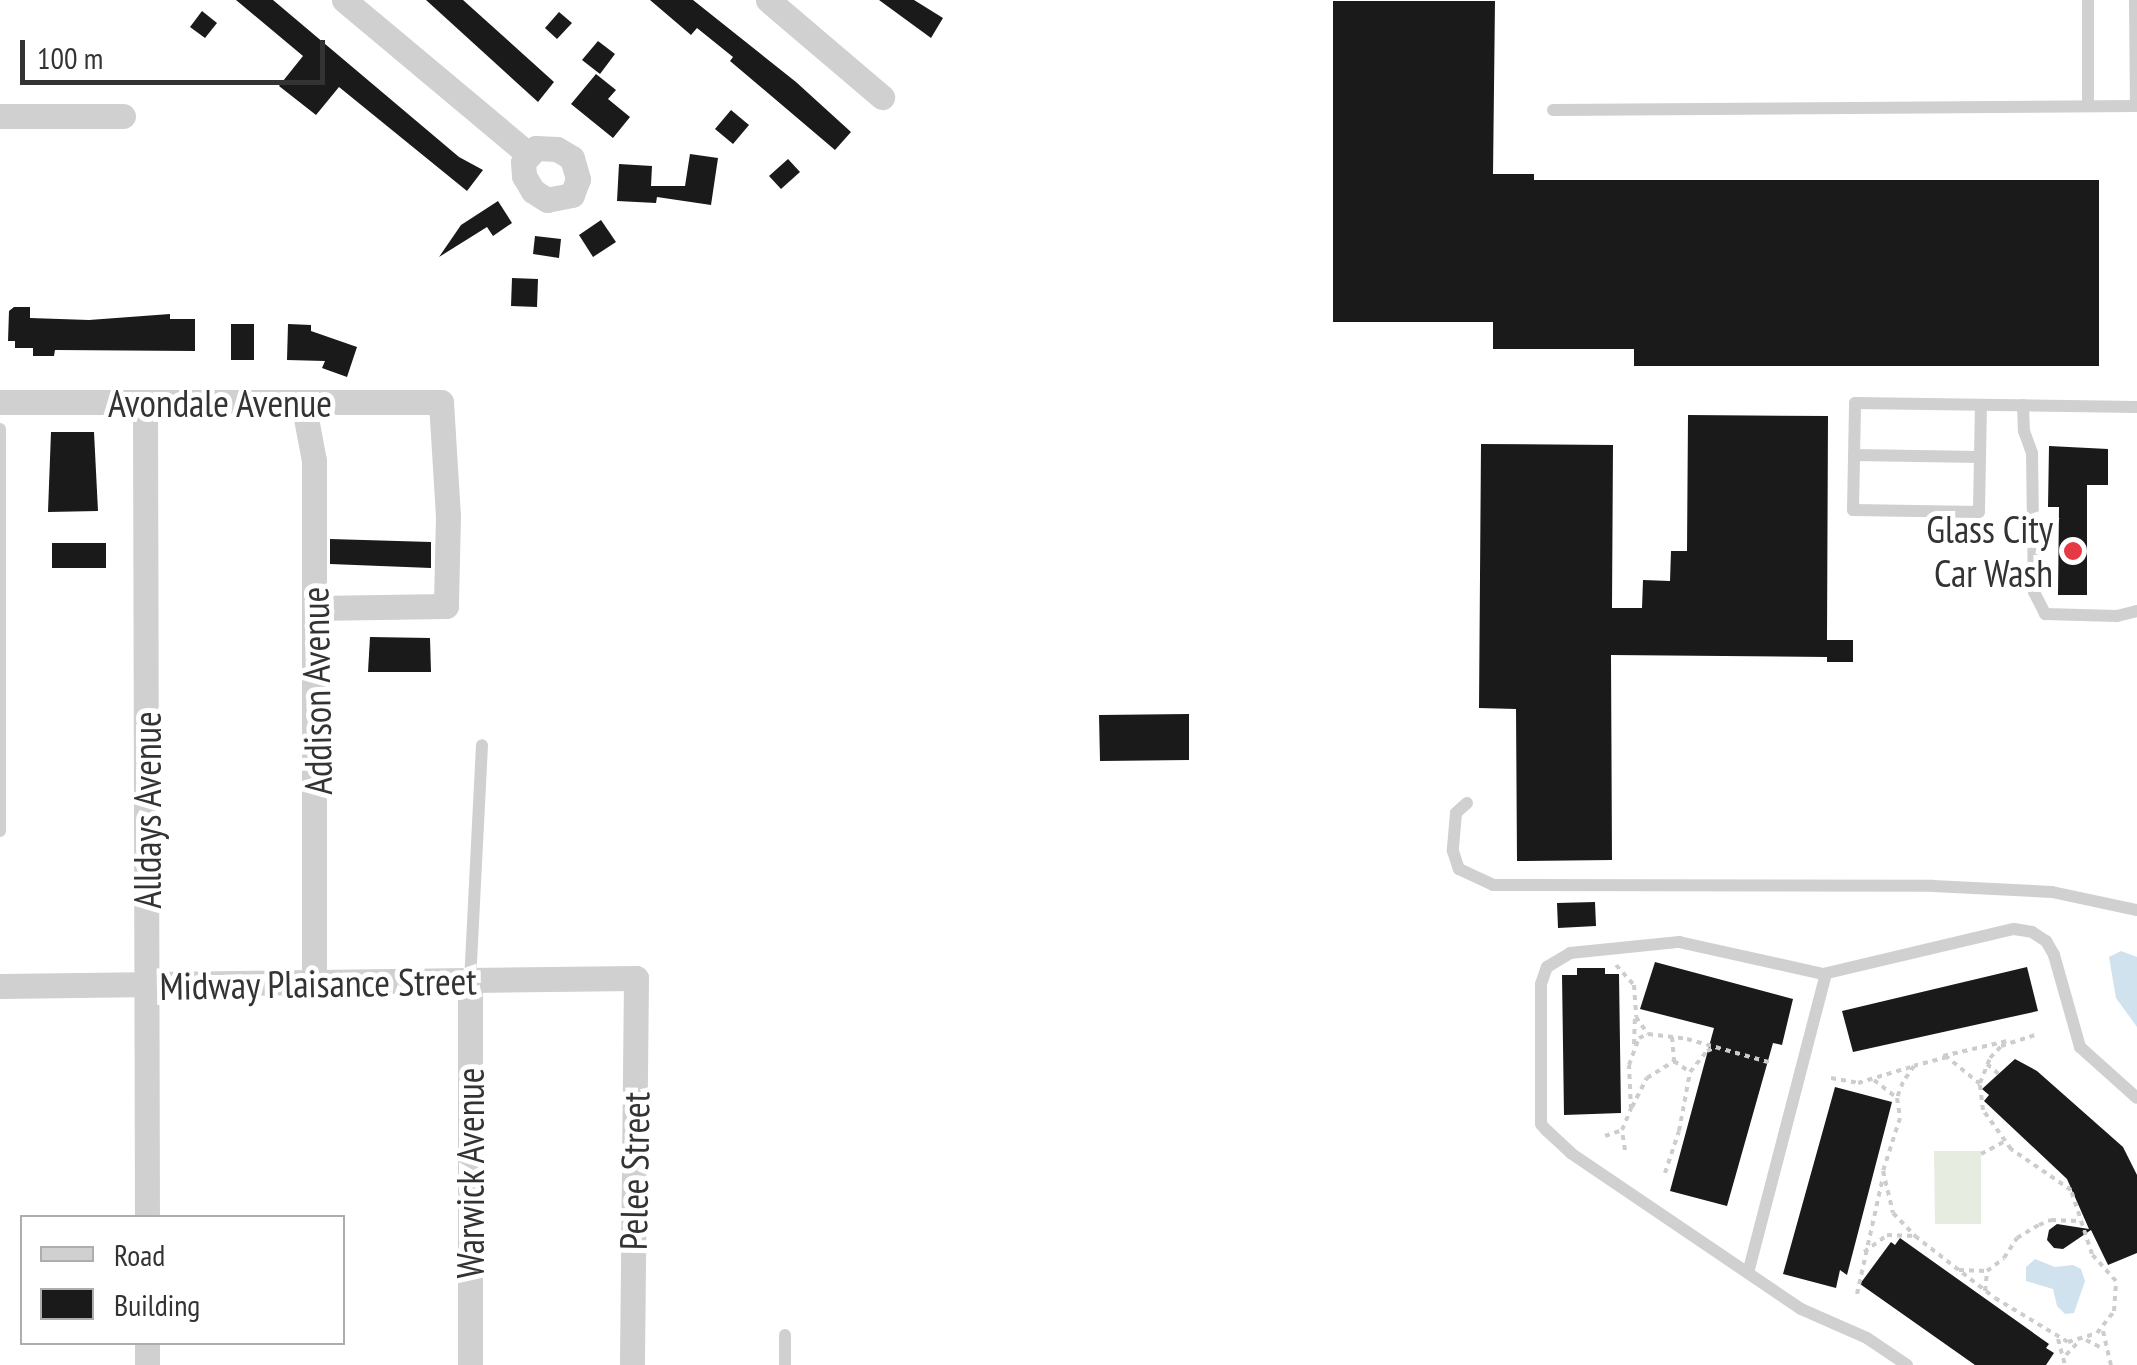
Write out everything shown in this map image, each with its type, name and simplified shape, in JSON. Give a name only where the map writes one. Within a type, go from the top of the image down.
[{"type":"street","points":[[768,0],[882,96]]},
{"type":"street","points":[[350,2],[527,153]]},
{"type":"street","points":[[0,116],[123,116]]},
{"type":"street","name":"Avondale Avenue","points":[[1,402],[440,402],[448,515],[446,606],[314,608]]},
{"type":"street","name":"Addison Avenue","points":[[302,402],[314,462],[314,982]]},
{"type":"street","name":"Alldays Avenue","points":[[145,403],[147,1215]]},
{"type":"street","name":"Midway Plaisance Street","points":[[0,986],[636,978]]},
{"type":"street","name":"Pelee Street","points":[[632,1365],[636,978]]},
{"type":"street","name":"Warwick Avenue","points":[[470,982],[470,1365]]},
{"type":"lane","points":[[2088,0],[2088,105]]},
{"type":"lane","points":[[1553,110],[2136,106],[2135,0]]},
{"type":"lane","points":[[0,832],[1,402]]},
{"type":"lane","points":[[1981,405],[1979,512],[1853,510],[1855,403],[2137,407]]},
{"type":"lane","points":[[2024,405],[2024,431],[2032,454],[2034,592],[2046,614],[2116,616],[2137,610]]},
{"type":"lane","points":[[1854,455],[1980,457]]},
{"type":"lane","points":[[470,982],[482,746]]},
{"type":"lane","points":[[1467,803],[1456,813],[1453,852],[1459,869],[1493,885],[1953,887],[2052,892],[2137,910]]},
{"type":"lane","points":[[1907,1365],[1868,1338],[1800,1309],[1571,1153],[1541,1124],[1541,984],[1547,967],[1570,953],[1679,942],[1826,974],[2014,929],[2032,932],[2046,940],[2054,955],[2080,1047],[2137,1098]]},
{"type":"lane","points":[[1748,1273],[1826,974]]},
{"type":"lane","points":[[785,1335],[785,1365]]},
{"type":"path","points":[[1613,961],[1634,985],[1636,1018],[1629,1072],[1632,1108]]},
{"type":"path","points":[[1636,1018],[1648,1034]]},
{"type":"path","points":[[1634,1044],[1648,1034],[1672,1037],[1722,1046],[1772,1063]]},
{"type":"path","points":[[1831,1078],[1874,1080],[1942,1056],[2035,1035]]},
{"type":"path","points":[[1672,1037],[1674,1061]]},
{"type":"path","points":[[1882,1180],[1893,1212],[1914,1236],[2058,1339],[2078,1342],[2104,1328],[2116,1306],[2116,1281],[2092,1254],[2070,1190],[2026,1162],[2005,1141],[1980,1104],[1980,1084],[1987,1064],[2007,1041]]},
{"type":"path","points":[[1665,1174],[1690,1072],[1707,1051],[1722,1046]]},
{"type":"path","points":[[1942,1056],[1964,1067],[1980,1084]]},
{"type":"path","points":[[1674,1061],[1690,1072]]},
{"type":"path","points":[[1625,1150],[1622,1130],[1642,1083],[1674,1061]]},
{"type":"path","points":[[1987,1064],[2002,1076]]},
{"type":"path","points":[[1857,1294],[1864,1252],[1900,1118],[1897,1098],[1914,1066]]},
{"type":"path","points":[[1629,1072],[1642,1083]]},
{"type":"path","points":[[1874,1080],[1897,1098]]},
{"type":"path","points":[[1605,1136],[1622,1130]]},
{"type":"path","points":[[1981,1154],[2005,1141]]},
{"type":"path","points":[[1957,1270],[1987,1271],[2004,1258],[2017,1238],[2038,1225],[2051,1220],[2079,1221]]},
{"type":"path","points":[[1864,1252],[1888,1235],[1914,1236]]},
{"type":"path","points":[[1986,1290],[1987,1271]]},
{"type":"path","points":[[2104,1328],[2104,1349],[2110,1365]]},
{"type":"path","points":[[2058,1339],[2066,1356],[2065,1365]]},
{"type":"path","points":[[2086,1340],[2104,1349]]},
{"type":"path","points":[[2066,1356],[2078,1342]]},
{"type":"shaded area","points":[[1934,1151],[1981,1151],[1981,1224],[1935,1224]]},
{"type":"water","points":[[2121,951],[2137,957],[2137,1027],[2116,998],[2109,957]]},
{"type":"water","points":[[2035,1259],[2055,1267],[2073,1265],[2081,1269],[2085,1281],[2074,1313],[2065,1314],[2057,1306],[2053,1289],[2026,1281],[2026,1267]]},
{"type":"building","points":[[236,0],[273,0],[459,157],[483,170],[467,191],[339,87],[316,115],[279,86],[303,56]]},
{"type":"building","points":[[426,0],[463,0],[554,82],[538,102]]},
{"type":"building","points":[[650,0],[693,0],[796,82],[851,132],[835,150],[730,61],[733,57],[697,28],[691,35]]},
{"type":"building","points":[[879,0],[914,0],[943,18],[931,38]]},
{"type":"building","points":[[1333,1],[1495,1],[1493,174],[1534,174],[1534,180],[2099,180],[2099,366],[1634,366],[1634,349],[1493,349],[1493,322],[1333,322]]},
{"type":"building","points":[[202,11],[217,23],[205,38],[190,27]]},
{"type":"building","points":[[559,12],[572,23],[557,39],[545,28]]},
{"type":"building","points":[[598,41],[615,54],[600,74],[582,60]]},
{"type":"building","points":[[596,74],[616,90],[608,99],[630,117],[613,138],[571,104]]},
{"type":"building","points":[[731,110],[749,125],[733,144],[715,129]]},
{"type":"building","points":[[690,154],[718,158],[711,205],[657,197],[656,203],[617,201],[619,164],[652,166],[651,186],[685,186]]},
{"type":"building","points":[[788,159],[800,172],[781,189],[769,176]]},
{"type":"building","points":[[498,201],[512,223],[493,236],[487,227],[439,257],[461,225]]},
{"type":"building","points":[[601,220],[616,242],[593,257],[579,235]]},
{"type":"building","points":[[535,236],[561,239],[559,258],[533,254]]},
{"type":"building","points":[[512,278],[538,279],[537,307],[511,306]]},
{"type":"building","points":[[30,307],[30,318],[89,320],[170,314],[170,319],[195,319],[195,351],[55,350],[54,356],[33,356],[33,348],[15,348],[15,341],[8,341],[9,311]]},
{"type":"building","points":[[231,324],[254,324],[254,360],[231,360]]},
{"type":"building","points":[[288,324],[311,325],[311,331],[357,347],[347,377],[322,368],[325,361],[287,360]]},
{"type":"building","points":[[1688,415],[1828,416],[1827,640],[1853,640],[1853,662],[1827,662],[1827,657],[1611,655],[1612,860],[1517,861],[1516,709],[1479,708],[1481,444],[1613,445],[1612,608],[1642,608],[1643,580],[1670,581],[1671,551],[1687,551]]},
{"type":"building","points":[[51,432],[94,432],[98,511],[48,512]]},
{"type":"building","name":"Glass City Car Wash","points":[[2049,446],[2108,449],[2108,485],[2087,485],[2087,595],[2058,595],[2059,507],[2048,507]]},
{"type":"building","points":[[330,539],[431,542],[431,568],[330,564]]},
{"type":"building","points":[[52,543],[106,543],[106,568],[52,568]]},
{"type":"building","points":[[370,637],[430,638],[431,672],[368,672]]},
{"type":"building","points":[[1189,714],[1189,760],[1100,761],[1099,715]]},
{"type":"building","points":[[1595,902],[1596,926],[1558,928],[1557,903]]},
{"type":"building","points":[[1655,962],[1793,999],[1782,1045],[1773,1043],[1727,1206],[1670,1191],[1714,1028],[1640,1009]]},
{"type":"building","points":[[2027,967],[2038,1011],[1853,1052],[1842,1011]]},
{"type":"building","points":[[1577,968],[1605,968],[1605,974],[1619,974],[1621,1113],[1564,1115],[1562,975],[1577,975]]},
{"type":"building","points":[[2015,1059],[2037,1071],[2123,1147],[2137,1175],[2137,1253],[2108,1265],[2091,1230],[2063,1249],[2054,1248],[2047,1240],[2049,1230],[2057,1224],[2089,1229],[2067,1179],[1984,1101],[1989,1095],[1982,1089]]},
{"type":"building","points":[[1835,1087],[1892,1102],[1847,1275],[1840,1270],[1836,1288],[1783,1274]]},
{"type":"building","points":[[1900,1238],[2049,1344],[2046,1348],[2054,1353],[2046,1365],[1975,1365],[1860,1284],[1891,1242],[1895,1245]]},
{"type":"place","name":"Glass City Car Wash","points":[[2073,551]]}]
